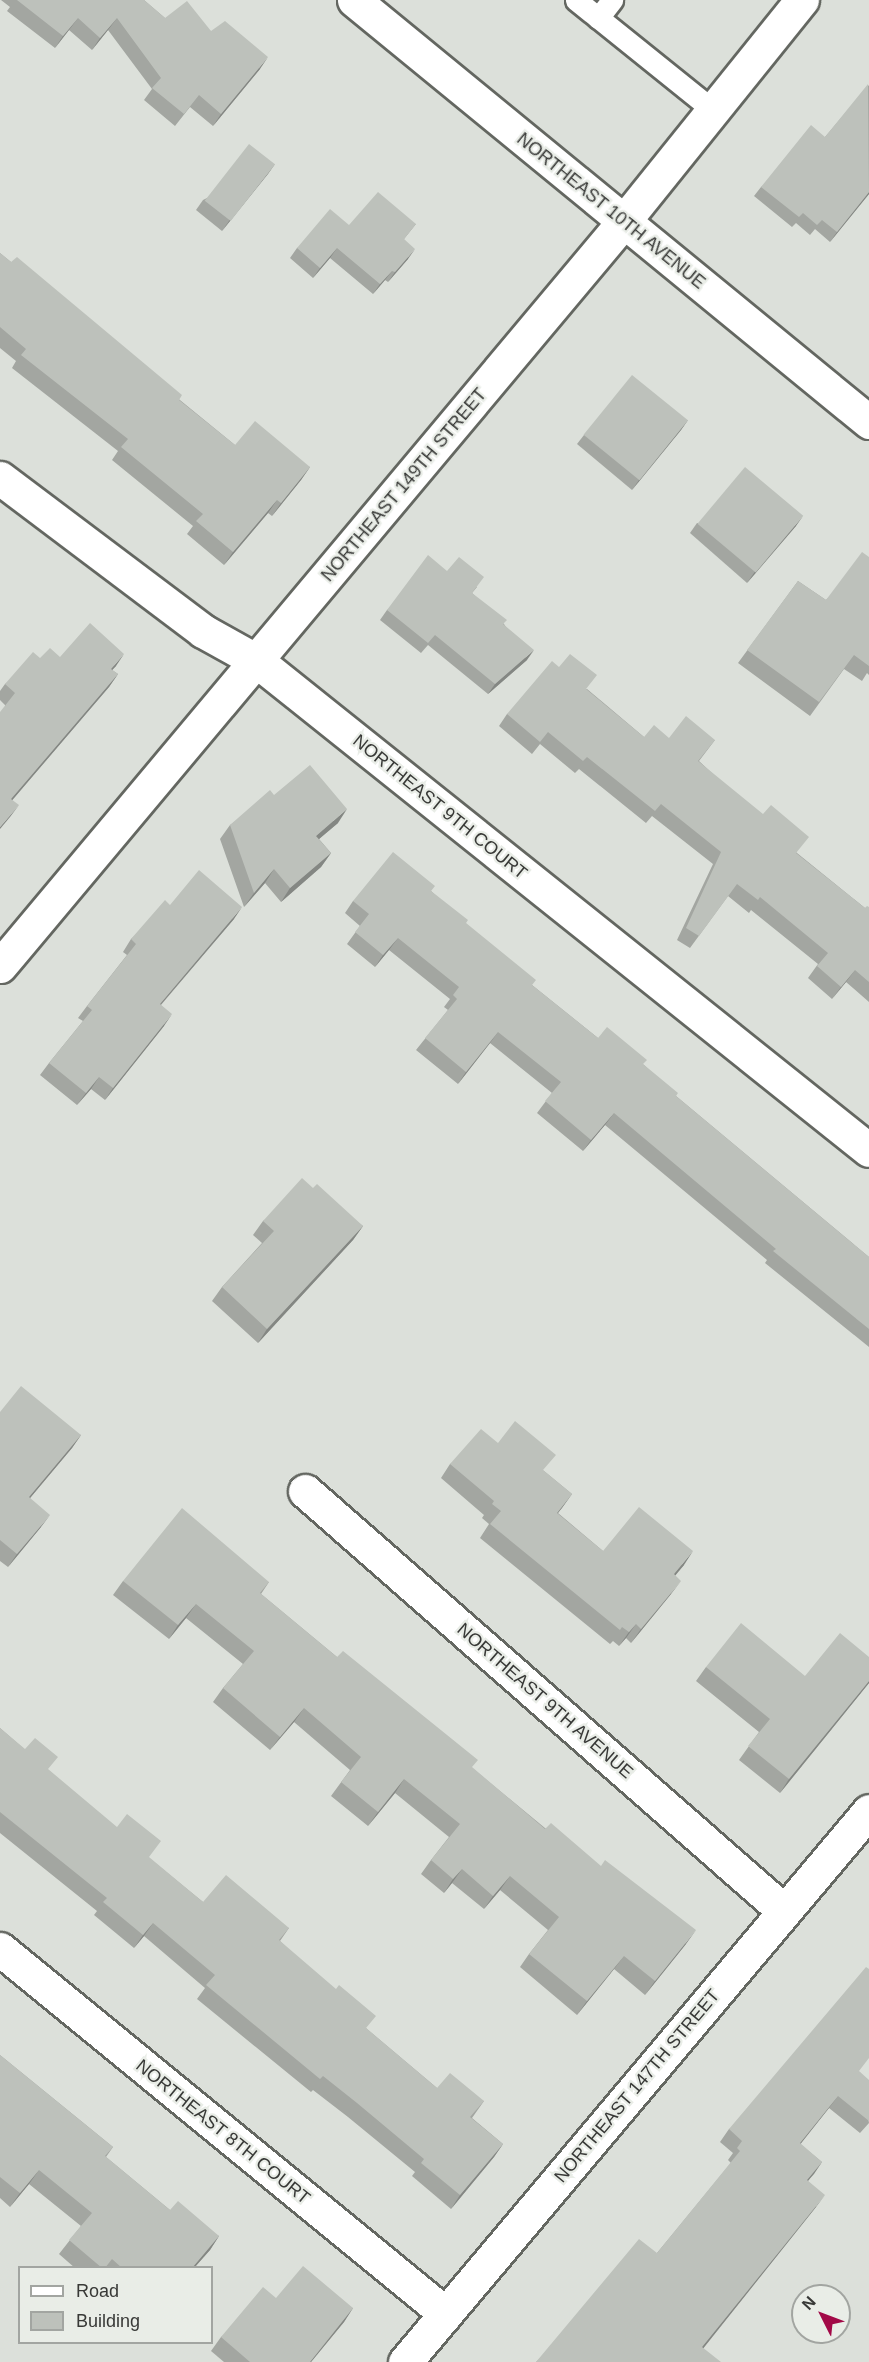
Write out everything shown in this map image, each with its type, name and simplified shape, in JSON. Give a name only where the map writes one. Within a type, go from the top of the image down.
[{"type":"street","name":"NORTHEAST 10TH AVENUE","points":[[354,0],[869,422]]},
{"type":"street","name":"NORTHEAST 149TH STREET","points":[[0,966],[624,221],[802,0]]},
{"type":"street","name":"NORTHEAST 9TH COURT","points":[[0,478],[202,631],[257,661],[869,1150]]},
{"type":"street","name":"NORTHEAST 9TH AVENUE","points":[[305,1491],[784,1911]]},
{"type":"street","name":"NORTHEAST 147TH STREET","points":[[405,2362],[869,1810]]},
{"type":"street","name":"NORTHEAST 8TH COURT","points":[[0,1949],[446,2314]]},
{"type":"lane","points":[[576,0],[713,110]]},
{"type":"lane","points":[[598,18],[612,0]]},
{"type":"building","points":[[17,0],[144,0],[165,18],[187,1],[211,31],[225,21],[268,57],[221,114],[199,95],[184,114],[152,88],[161,78],[117,18],[100,38],[78,18],[63,36]]},
{"type":"building","points":[[868,84],[869,192],[837,232],[822,220],[817,225],[803,213],[799,217],[761,187],[811,125],[825,137]]},
{"type":"building","points":[[249,144],[275,164],[231,221],[205,201]]},
{"type":"building","points":[[378,192],[416,224],[404,239],[415,249],[395,272],[392,271],[380,284],[337,248],[320,268],[297,248],[330,209],[349,225]]},
{"type":"building","points":[[0,253],[11,262],[17,257],[182,395],[179,400],[235,445],[255,421],[310,467],[281,503],[277,500],[233,552],[196,521],[203,514],[121,447],[128,439],[21,355],[26,349],[0,327]]},
{"type":"building","points":[[632,375],[688,420],[639,480],[584,435]]},
{"type":"building","points":[[745,467],[803,516],[756,573],[697,524]]},
{"type":"building","points":[[862,552],[869,557],[869,666],[854,655],[819,702],[747,650],[798,581],[826,600]]},
{"type":"building","points":[[428,555],[447,571],[459,557],[484,577],[472,593],[507,620],[503,624],[534,650],[495,684],[435,635],[428,643],[387,610]]},
{"type":"building","points":[[90,623],[124,654],[111,669],[118,674],[11,799],[19,805],[0,827],[0,712],[15,693],[5,684],[33,652],[40,658],[50,648],[60,657]]},
{"type":"building","points":[[570,654],[597,675],[586,689],[644,737],[654,725],[669,738],[686,716],[715,740],[698,761],[763,814],[771,805],[809,837],[796,853],[865,908],[869,907],[869,982],[855,970],[841,987],[817,966],[828,953],[760,897],[758,900],[737,884],[699,936],[686,928],[721,852],[661,804],[655,811],[587,757],[583,761],[548,732],[540,742],[507,714],[552,661],[559,667]]},
{"type":"building","points":[[310,765],[347,809],[316,836],[331,853],[290,888],[274,869],[254,893],[230,825],[270,790],[274,795]]},
{"type":"building","points":[[393,852],[435,886],[431,891],[468,920],[466,923],[536,980],[532,985],[598,1038],[607,1027],[647,1060],[643,1064],[678,1093],[676,1096],[869,1257],[869,1329],[773,1251],[776,1249],[614,1113],[591,1140],[545,1101],[561,1082],[498,1032],[466,1072],[425,1038],[457,999],[453,995],[459,987],[398,938],[383,955],[355,932],[369,914],[353,901]]},
{"type":"building","points":[[199,870],[242,907],[160,1004],[172,1014],[113,1088],[99,1077],[86,1093],[49,1063],[92,1010],[87,1006],[136,944],[131,939],[165,900],[170,905]]},
{"type":"building","points":[[302,1178],[313,1188],[317,1184],[363,1226],[267,1329],[222,1287],[274,1231],[263,1221]]},
{"type":"building","points":[[21,1386],[81,1435],[29,1497],[50,1515],[17,1554],[0,1540],[0,1412]]},
{"type":"building","points":[[515,1421],[556,1455],[543,1470],[572,1494],[557,1513],[603,1551],[639,1507],[693,1551],[674,1574],[681,1581],[641,1629],[636,1624],[629,1632],[622,1627],[620,1630],[490,1524],[501,1511],[492,1504],[494,1501],[450,1464],[481,1429],[498,1443]]},
{"type":"building","points":[[182,1508],[269,1582],[260,1593],[337,1657],[343,1651],[478,1760],[472,1767],[545,1829],[551,1823],[601,1866],[605,1860],[696,1930],[655,1981],[624,1956],[587,2001],[529,1954],[559,1917],[510,1876],[493,1896],[462,1869],[453,1879],[431,1860],[460,1824],[404,1779],[378,1812],[341,1782],[361,1757],[304,1708],[280,1737],[223,1688],[254,1651],[196,1604],[178,1625],[123,1581]]},
{"type":"building","points":[[741,1623],[805,1676],[840,1633],[869,1657],[869,1681],[789,1779],[748,1746],[770,1719],[706,1667]]},
{"type":"building","points":[[0,1728],[25,1749],[35,1738],[58,1757],[48,1769],[117,1827],[127,1814],[161,1841],[149,1857],[203,1902],[226,1875],[289,1928],[279,1940],[336,1989],[339,1985],[376,2016],[366,2028],[437,2088],[450,2073],[484,2101],[470,2117],[503,2144],[460,2195],[421,2163],[424,2159],[357,2103],[323,2076],[320,2079],[206,1985],[215,1975],[153,1923],[143,1935],[103,1902],[107,1898],[0,1812]]},
{"type":"building","points":[[866,1967],[869,1969],[869,2058],[859,2071],[869,2080],[869,2121],[838,2096],[800,2143],[822,2162],[807,2180],[825,2195],[702,2347],[721,2362],[536,2362],[639,2239],[657,2253],[740,2151],[737,2148],[742,2141],[729,2129]]},
{"type":"building","points":[[0,2055],[113,2147],[105,2156],[170,2210],[178,2201],[219,2236],[194,2266],[120,2266],[112,2259],[107,2266],[100,2266],[69,2240],[92,2213],[39,2170],[20,2193],[0,2177]]},
{"type":"building","points":[[303,2266],[353,2308],[310,2362],[250,2362],[221,2337],[263,2287],[276,2298]]}]
